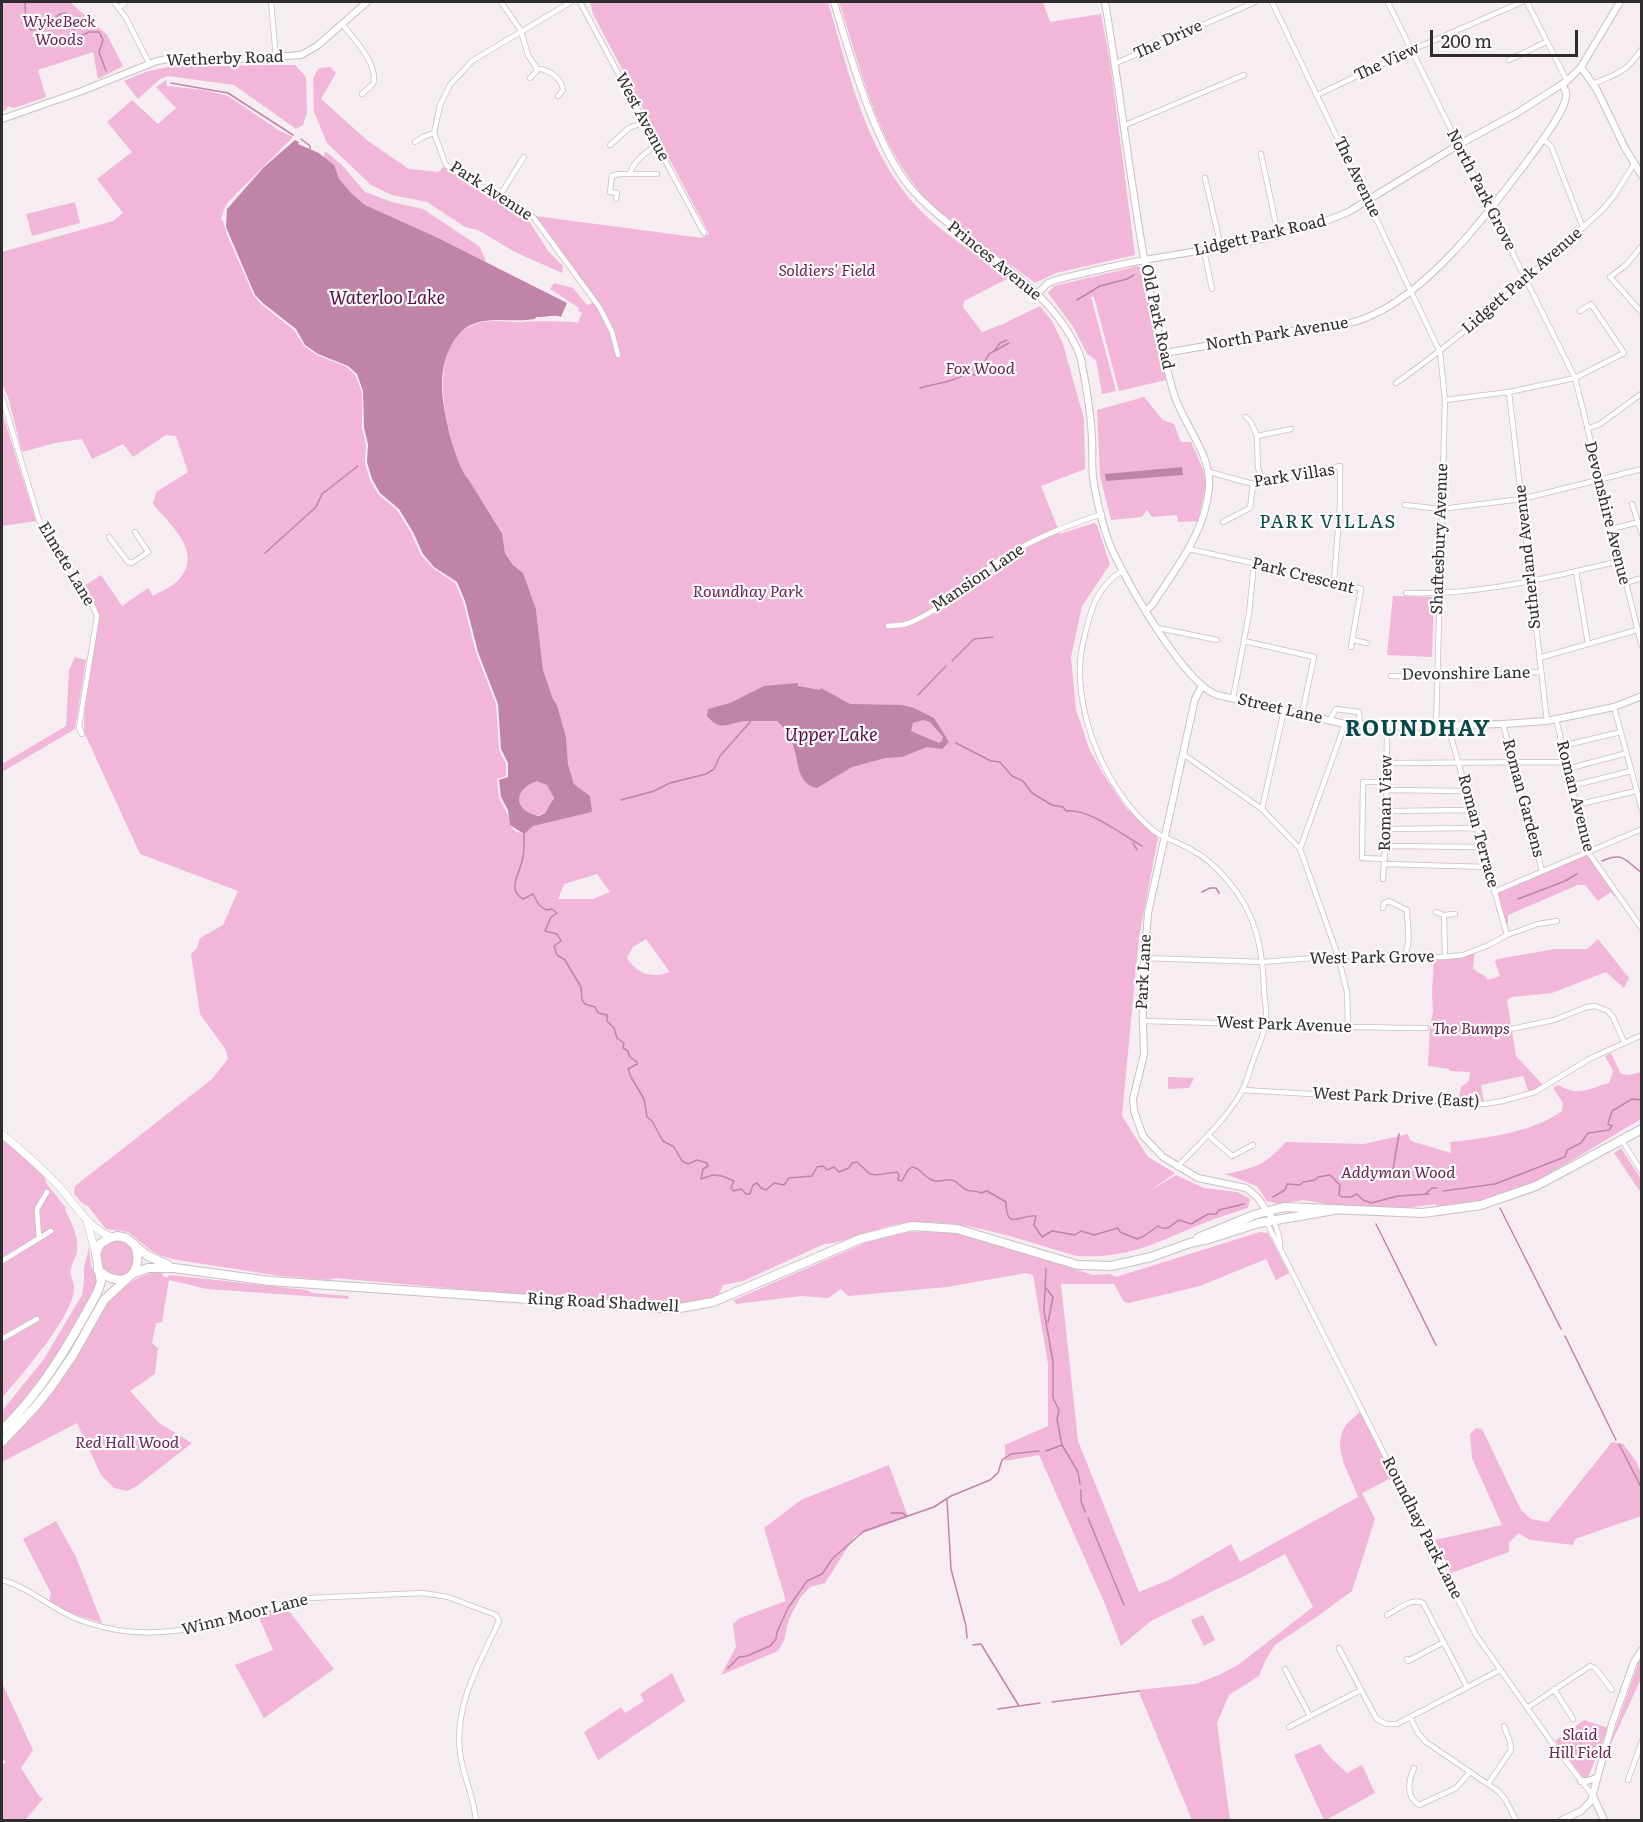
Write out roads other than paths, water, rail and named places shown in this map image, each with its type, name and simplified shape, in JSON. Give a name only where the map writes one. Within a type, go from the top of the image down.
[{"type":"highway","name":"Ring Road Shadwell","points":[[131,1275],[148,1268],[174,1268],[270,1281],[674,1309],[713,1302],[861,1239],[912,1226],[939,1226],[977,1233],[1059,1260],[1093,1266],[1137,1261],[1190,1243],[1210,1232],[1268,1216],[1334,1210],[1423,1213],[1481,1205],[1536,1186],[1641,1129]]},
{"type":"highway","points":[[2,1430],[41,1386],[67,1348],[100,1287],[96,1254],[100,1244],[112,1237],[121,1237],[133,1243],[138,1259],[136,1268],[104,1300],[73,1355],[51,1388],[2,1442]]},
{"type":"highway","name":"Ring Road Shadwell","points":[[133,1243],[148,1256],[174,1268]]},
{"type":"highway","points":[[98,1269],[111,1278],[123,1279],[131,1275]]},
{"type":"main road","points":[[2,1134],[55,1181],[86,1218],[102,1232],[112,1237]]},
{"type":"main road","points":[[86,1218],[96,1254]]},
{"type":"street","points":[[114,2],[132,28],[149,63]]},
{"type":"street","points":[[119,8],[126,2]]},
{"type":"street","points":[[271,2],[276,58]]},
{"type":"street","name":"Wetherby Road","points":[[2,119],[82,91],[149,63],[174,58],[291,57],[310,52],[368,2]]},
{"type":"street","points":[[501,2],[521,31],[528,55],[537,69]]},
{"type":"street","points":[[415,142],[434,134],[440,105],[450,85],[472,61],[571,2]]},
{"type":"street","name":"West Avenue","points":[[580,2],[704,232]]},
{"type":"street","name":"Princes Avenue","points":[[834,2],[862,90],[894,164],[913,191],[938,215],[1036,294],[1061,322],[1079,353],[1090,405],[1094,482],[1113,552],[1123,570]]},
{"type":"street","name":"Old Park Road","points":[[1106,2],[1144,260],[1175,399],[1209,472],[1206,507],[1200,528],[1189,549],[1147,610]]},
{"type":"street","name":"The Drive","points":[[1114,64],[1255,2]]},
{"type":"street","name":"The Avenue","points":[[1272,2],[1440,352]]},
{"type":"street","name":"North Park Grove","points":[[1389,2],[1575,378]]},
{"type":"street","points":[[1524,2],[1565,82],[1581,67],[1620,2]]},
{"type":"street","name":"The View","points":[[1317,95],[1412,50],[1524,2]]},
{"type":"street","points":[[343,25],[364,50],[373,73],[373,84],[362,94]]},
{"type":"street","points":[[1509,60],[1546,42]]},
{"type":"street","points":[[1593,84],[1630,66],[1641,49]]},
{"type":"street","points":[[1581,67],[1593,84],[1641,176]]},
{"type":"street","points":[[530,78],[537,69]]},
{"type":"street","points":[[537,69],[549,70],[561,81],[563,90],[558,96]]},
{"type":"street","points":[[1124,126],[1244,75]]},
{"type":"street","name":"Lidgett Park Road","points":[[1036,294],[1048,283],[1056,280],[1144,260],[1221,247],[1333,220],[1369,201],[1565,82]]},
{"type":"street","name":"North Park Avenue","points":[[1165,353],[1289,332],[1335,327],[1374,314],[1412,290],[1453,252],[1491,209],[1543,139],[1564,103],[1565,82]]},
{"type":"street","points":[[610,145],[629,128],[644,122]]},
{"type":"street","name":"Park Avenue","points":[[434,134],[446,165],[487,190],[500,195],[534,218],[596,302],[607,321],[618,355]]},
{"type":"street","points":[[1543,139],[1551,146],[1583,228]]},
{"type":"street","points":[[630,174],[630,170],[641,156],[656,145]]},
{"type":"street","points":[[1261,154],[1278,234]]},
{"type":"street","points":[[500,195],[524,157]]},
{"type":"street","name":"Lidgett Park Avenue","points":[[1396,383],[1440,352],[1526,280],[1583,228],[1614,196],[1634,164]]},
{"type":"street","points":[[616,199],[617,193],[610,192],[612,176],[657,174]]},
{"type":"street","points":[[1205,178],[1221,247]]},
{"type":"street","points":[[1641,246],[1626,265],[1610,276],[1641,313]]},
{"type":"street","points":[[1204,250],[1212,289]]},
{"type":"street","points":[[1445,400],[1509,392],[1575,378],[1624,352],[1591,304],[1580,311]]},
{"type":"street","name":"Shaftesbury Avenue","points":[[1436,727],[1445,400],[1440,352]]},
{"type":"street","name":"Devonshire Avenue","points":[[1575,378],[1641,647]]},
{"type":"street","name":"Sutherland Avenue","points":[[1509,392],[1547,721]]},
{"type":"street","points":[[1587,429],[1600,424],[1641,394]]},
{"type":"street","name":"Elmete Lane","points":[[2,397],[39,520],[46,535],[92,604],[97,616],[79,727],[82,734]]},
{"type":"street","points":[[1246,417],[1251,422],[1257,436],[1258,468],[1263,482]]},
{"type":"street","points":[[1257,436],[1291,429]]},
{"type":"street","name":"Park Villas","points":[[1209,472],[1253,484],[1340,466],[1341,505],[1334,581]]},
{"type":"street","points":[[1405,505],[1442,508],[1522,499],[1641,469]]},
{"type":"street","points":[[1223,522],[1250,508],[1253,484]]},
{"type":"street","points":[[1632,504],[1641,534]]},
{"type":"street","name":"Mansion Lane","points":[[888,626],[901,625],[918,617],[945,601],[999,561],[1038,538],[1102,514]]},
{"type":"street","points":[[1611,529],[1639,522]]},
{"type":"street","points":[[109,537],[128,562],[132,563],[148,552],[135,532]]},
{"type":"street","name":"Park Crescent","points":[[1189,549],[1361,589],[1351,647]]},
{"type":"street","points":[[1406,593],[1439,593],[1530,582],[1620,561]]},
{"type":"street","points":[[1233,698],[1244,641],[1254,563]]},
{"type":"street","points":[[1123,570],[1102,588],[1087,622],[1080,657],[1083,712],[1099,754],[1112,779],[1134,811],[1155,832],[1191,849],[1204,858],[1240,895],[1248,909],[1260,942],[1263,962],[1266,1023],[1243,1090],[1220,1122],[1177,1167]]},
{"type":"street","name":"Street Lane","points":[[1123,570],[1166,642],[1202,686],[1209,692],[1233,698],[1344,724],[1436,727],[1547,721],[1614,707],[1641,696]]},
{"type":"street","points":[[1576,571],[1588,644]]},
{"type":"street","points":[[1625,584],[1641,578]]},
{"type":"street","points":[[1158,628],[1217,640]]},
{"type":"street","name":"Devonshire Lane","points":[[1539,658],[1637,630]]},
{"type":"street","points":[[1352,640],[1366,644]]},
{"type":"street","points":[[1244,641],[1314,657],[1302,714]]},
{"type":"street","name":"Devonshire Lane","points":[[1391,676],[1436,677],[1540,672]]},
{"type":"street","name":"Park Lane","points":[[1202,686],[1194,699],[1148,914],[1142,1021],[1144,1054],[1133,1099],[1136,1118],[1143,1136],[1150,1145],[1177,1167],[1198,1178],[1220,1184],[1239,1185],[1251,1191],[1268,1216]]},
{"type":"street","points":[[1614,707],[1641,810]]},
{"type":"street","points":[[1262,809],[1284,710]]},
{"type":"street","points":[[1329,721],[1336,710],[1359,712],[1360,726]]},
{"type":"street","name":"Roman Avenue","points":[[1556,719],[1588,852],[1641,929]]},
{"type":"street","points":[[1300,849],[1344,724]]},
{"type":"street","name":"Roman Gardens","points":[[1503,724],[1542,872]]},
{"type":"street","name":"Roman Terrace","points":[[1448,726],[1507,935]]},
{"type":"street","name":"Roman View","points":[[1383,879],[1387,811],[1387,727]]},
{"type":"street","points":[[1562,746],[1621,732]]},
{"type":"street","points":[[1567,769],[1627,753]]},
{"type":"street","points":[[1183,754],[1262,809],[1300,849],[1338,956],[1347,992],[1348,1028]]},
{"type":"street","points":[[1387,763],[1565,762]]},
{"type":"street","points":[[1571,786],[1631,771]]},
{"type":"street","points":[[1387,782],[1363,782],[1362,858],[1488,867]]},
{"type":"street","points":[[1387,790],[1466,791]]},
{"type":"street","points":[[1576,805],[1636,791]]},
{"type":"street","points":[[1387,811],[1472,810]]},
{"type":"street","points":[[1386,829],[1476,828]]},
{"type":"street","points":[[1494,892],[1641,829]]},
{"type":"street","points":[[1386,846],[1481,847]]},
{"type":"street","points":[[1383,908],[1383,900],[1398,903],[1407,910],[1407,930],[1410,938],[1404,957]]},
{"type":"street","points":[[1436,912],[1444,915],[1455,914]]},
{"type":"street","points":[[1444,915],[1445,957]]},
{"type":"street","name":"West Park Grove","points":[[1144,958],[1263,962],[1338,956],[1445,957],[1463,955],[1507,935],[1538,924],[1557,921]]},
{"type":"street","points":[[1511,1029],[1554,1020],[1594,1006],[1602,1008],[1613,1017],[1624,1042]]},
{"type":"street","name":"West Park Avenue","points":[[1142,1021],[1266,1023],[1348,1028],[1426,1028]]},
{"type":"street","name":"West Park Drive (East)","points":[[1243,1090],[1484,1104],[1535,1092],[1589,1059],[1641,1035]]},
{"type":"street","points":[[1208,1135],[1232,1156],[1253,1144]]},
{"type":"street","points":[[1621,1139],[1641,1172]]},
{"type":"street","points":[[39,1238],[37,1209],[47,1192]]},
{"type":"street","name":"Roundhay Park Lane","points":[[1268,1216],[1476,1635],[1593,1796]]},
{"type":"street","points":[[2,1261],[51,1231]]},
{"type":"street","points":[[2,1339],[37,1319]]},
{"type":"street","name":"Winn Moor Lane","points":[[2,1580],[22,1588],[77,1619],[119,1630],[158,1633],[180,1632],[308,1598],[403,1593],[438,1594],[496,1615],[499,1622],[476,1665],[462,1710],[460,1753],[474,1803],[476,1821]]},
{"type":"street","points":[[1387,1616],[1413,1601],[1421,1601],[1467,1687]]},
{"type":"street","points":[[1407,1659],[1408,1661],[1444,1642]]},
{"type":"street","points":[[1340,1648],[1376,1718],[1380,1722],[1391,1725],[1500,1670]]},
{"type":"street","points":[[1562,1821],[1588,1805],[1593,1796],[1612,1724],[1634,1662],[1641,1650]]},
{"type":"street","points":[[1527,1708],[1590,1666],[1595,1668],[1612,1690]]},
{"type":"street","points":[[1286,1669],[1310,1716]]},
{"type":"street","points":[[1554,1689],[1573,1719]]},
{"type":"street","points":[[1289,1728],[1361,1690]]},
{"type":"street","points":[[1410,1717],[1422,1738],[1502,1795],[1516,1821]]},
{"type":"street","points":[[1488,1784],[1511,1749],[1503,1726]]},
{"type":"street","points":[[1628,1780],[1639,1759],[1641,1742]]},
{"type":"street","points":[[1414,1768],[1408,1790],[1419,1805],[1456,1788],[1470,1772]]},
{"type":"street","points":[[1581,1781],[1596,1778]]},
{"type":"street","points":[[1593,1796],[1604,1821]]},
{"type":"water","name":"Waterloo Lake","points":[[295,140],[299,142],[298,144],[319,153],[334,165],[339,179],[365,205],[438,238],[567,303],[561,317],[491,320],[467,327],[456,338],[448,352],[442,376],[442,393],[446,420],[459,462],[502,533],[505,553],[513,565],[523,573],[536,609],[543,670],[557,705],[566,737],[568,764],[574,784],[590,796],[592,812],[533,826],[524,834],[510,825],[508,810],[501,797],[499,780],[508,777],[508,763],[501,749],[498,704],[478,652],[465,601],[457,582],[434,567],[423,554],[399,509],[380,493],[372,479],[367,462],[368,444],[364,428],[363,391],[357,374],[348,366],[318,354],[305,345],[296,329],[255,295],[226,227],[227,209],[263,168]],"holes":[[[537,781],[547,785],[554,798],[545,813],[539,816],[531,814],[521,806],[520,795],[529,785]]]},
{"type":"water","points":[[1182,467],[1183,475],[1106,481],[1105,474]]},
{"type":"water","name":"Upper Lake","points":[[798,683],[798,686],[820,690],[821,688],[850,704],[902,705],[914,708],[934,718],[949,742],[942,749],[927,747],[902,757],[885,758],[852,767],[817,788],[810,786],[799,771],[792,742],[777,721],[747,721],[722,725],[707,716],[708,709],[730,703],[764,686]],"holes":[[[923,720],[930,722],[943,737],[939,743],[911,731],[913,723]]]},
{"type":"waterway","points":[[25,2],[26,25],[31,30],[46,26],[58,15],[65,13],[72,18],[75,39],[89,32],[99,32],[103,40],[99,52],[106,71]]},
{"type":"waterway","points":[[171,83],[228,93],[293,135]]},
{"type":"waterway","points":[[301,139],[310,146],[310,149]]},
{"type":"waterway","points":[[1077,300],[1100,286],[1134,275]]},
{"type":"waterway","points":[[995,350],[1000,343],[1007,340]]},
{"type":"waterway","points":[[920,388],[950,381],[967,373],[978,374],[989,354],[1009,343]]},
{"type":"waterway","points":[[265,553],[316,507],[322,494],[358,466]]},
{"type":"waterway","points":[[952,661],[974,639],[993,637]]},
{"type":"waterway","points":[[918,695],[946,666]]},
{"type":"waterway","points":[[621,800],[654,791],[670,783],[706,774],[714,769],[720,756],[751,721]]},
{"type":"waterway","points":[[956,743],[991,761],[1000,762],[1012,776],[1023,781],[1032,793],[1052,805],[1095,818],[1142,846]]},
{"type":"waterway","points":[[524,832],[524,854],[515,882],[518,895],[523,899],[533,894],[539,905],[557,913],[551,917],[545,931],[557,934],[561,941],[554,946],[557,955],[565,960],[581,987],[582,1000],[585,1004],[595,1007],[598,1013],[607,1015],[607,1021],[614,1028],[617,1038],[624,1043],[623,1048],[637,1062],[628,1069],[644,1099],[647,1117],[652,1121],[663,1141],[674,1147],[682,1161],[688,1164],[697,1160],[707,1163],[708,1166],[703,1169],[701,1179],[713,1175],[722,1176],[734,1181],[731,1187],[733,1191],[741,1189],[746,1194],[750,1194],[753,1185],[757,1183],[766,1190],[774,1183],[784,1185],[789,1178],[812,1176],[817,1167],[823,1166],[827,1170],[834,1167],[839,1172],[857,1162],[870,1174],[897,1172],[898,1180],[902,1181],[912,1167],[935,1181],[953,1180],[969,1191],[981,1193],[987,1191],[1006,1202],[1008,1217],[1011,1219],[1036,1216],[1034,1225],[1042,1237],[1052,1231],[1075,1235],[1081,1231],[1094,1235],[1118,1228],[1120,1232],[1137,1239],[1158,1226],[1166,1228],[1179,1220],[1191,1224],[1208,1214],[1216,1214],[1219,1210],[1244,1204]]},
{"type":"waterway","points":[[1133,843],[1137,850]]},
{"type":"waterway","points":[[1602,861],[1620,857],[1642,873]]},
{"type":"waterway","points":[[1518,899],[1577,874]]},
{"type":"waterway","points":[[1202,892],[1216,888],[1219,893]]},
{"type":"waterway","points":[[1443,1191],[1495,1184],[1565,1157],[1567,1150],[1581,1143],[1588,1133],[1609,1130],[1612,1126],[1608,1124],[1612,1111],[1632,1099],[1642,1100]]},
{"type":"waterway","points":[[1382,1175],[1393,1169],[1399,1134]]},
{"type":"waterway","points":[[1273,1197],[1285,1190],[1287,1184],[1300,1185],[1303,1182],[1330,1175],[1340,1185],[1339,1195],[1351,1197],[1357,1194],[1363,1200],[1371,1203],[1398,1196],[1429,1194]]},
{"type":"waterway","points":[[1425,1194],[1432,1188],[1437,1188]]},
{"type":"waterway","points":[[1500,1208],[1561,1329]]},
{"type":"waterway","points":[[1376,1224],[1436,1345]]},
{"type":"waterway","points":[[1046,1269],[1044,1311],[1053,1362],[1053,1398],[1059,1410],[1057,1419],[1062,1445],[1078,1472],[1080,1484]]},
{"type":"waterway","points":[[1045,1287],[1053,1297],[1048,1322]]},
{"type":"waterway","points":[[1565,1336],[1616,1440]]},
{"type":"waterway","points":[[1619,1444],[1642,1489]]},
{"type":"waterway","points":[[1046,1451],[1062,1445]]},
{"type":"waterway","points":[[728,1668],[739,1657],[770,1646],[776,1639],[788,1608],[807,1581],[822,1574],[833,1558],[864,1531],[934,1507],[951,1496],[990,1480],[998,1473],[1002,1460],[1011,1454],[1039,1451]]},
{"type":"waterway","points":[[1081,1490],[1081,1501],[1085,1512]]},
{"type":"waterway","points":[[947,1500],[951,1569],[967,1638]]},
{"type":"waterway","points":[[891,1513],[903,1513],[906,1516]]},
{"type":"waterway","points":[[1088,1518],[1124,1605]]},
{"type":"waterway","points":[[973,1645],[981,1644],[1019,1706]]},
{"type":"waterway","points":[[1052,1702],[1139,1691]]},
{"type":"waterway","points":[[998,1709],[1040,1703]]},
{"type":"district","name":"PARK VILLAS","points":[[1328,523]]},
{"type":"district","name":"ROUNDHAY","points":[[1418,730]]},
{"type":"park label","name":"WykeBeck Woods","points":[[59,31]]},
{"type":"park label","name":"Soldiers' Field","points":[[827,271]]},
{"type":"park label","name":"Fox Wood","points":[[980,369]]},
{"type":"park label","name":"Roundhay Park","points":[[748,592]]},
{"type":"park label","name":"The Bumps","points":[[1471,1029]]},
{"type":"park label","name":"Addyman Wood","points":[[1398,1173]]},
{"type":"park label","name":"Red Hall Wood","points":[[127,1443]]},
{"type":"park label","name":"Slaid Hill Field","points":[[1580,1744]]}]
